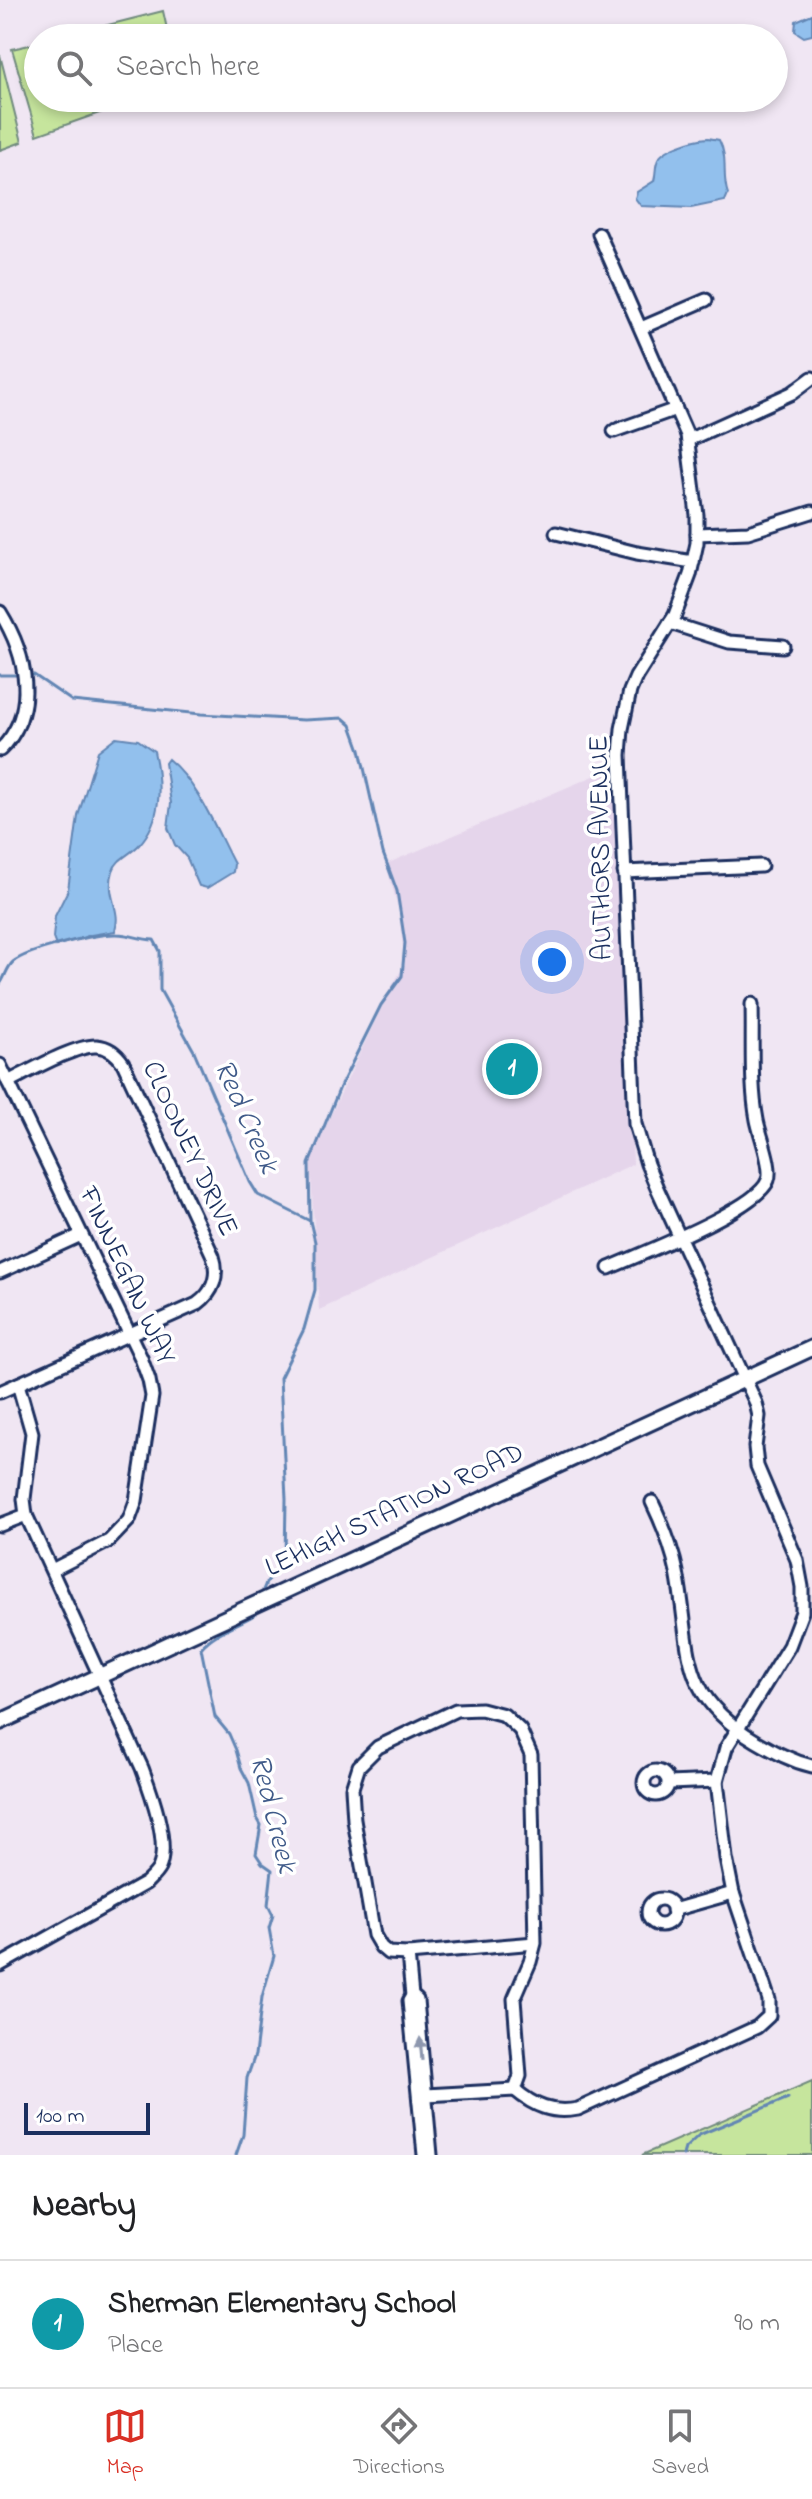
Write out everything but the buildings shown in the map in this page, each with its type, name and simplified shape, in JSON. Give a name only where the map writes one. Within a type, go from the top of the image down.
[{"type":"main road","name":"LEHIGH STATION ROAD","points":[[0,1722],[812,1348]]},
{"type":"street","name":"AUTHORS AVENUE","points":[[599,234],[688,440],[696,496],[697,534],[684,593],[670,623],[636,677],[625,705],[620,755],[635,1124],[647,1164],[758,1410],[757,1466],[797,1560],[803,1599],[799,1622],[789,1646],[736,1729],[726,1748],[717,1781]]},
{"type":"street","points":[[641,328],[706,300]]},
{"type":"street","points":[[688,440],[792,393],[812,378]]},
{"type":"street","points":[[614,431],[676,409]]},
{"type":"street","points":[[697,534],[748,532],[812,512]]},
{"type":"street","points":[[556,533],[626,551],[693,562]]},
{"type":"street","points":[[0,612],[10,629],[24,673],[25,704],[13,734],[0,750]]},
{"type":"street","points":[[670,623],[729,642],[783,646]]},
{"type":"street","points":[[624,872],[761,866]]},
{"type":"street","points":[[609,1268],[714,1221],[758,1194],[768,1181],[768,1166],[755,1107],[752,1004]]},
{"type":"street","name":"CLOONEY DRIVE","points":[[0,1392],[202,1300],[211,1290],[216,1271],[213,1256],[123,1063],[110,1050],[89,1046],[72,1051],[8,1082]]},
{"type":"street","name":"FINNEGAN WAY","points":[[0,1065],[145,1369],[152,1396],[133,1511],[123,1528],[109,1541],[52,1570]]},
{"type":"street","points":[[0,1272],[81,1235]]},
{"type":"street","points":[[0,1965],[146,1883],[160,1866],[161,1843],[151,1791],[26,1515],[24,1499],[32,1433],[18,1384]]},
{"type":"street","points":[[652,1502],[674,1559],[689,1655],[697,1684],[712,1708],[736,1729],[792,1761],[812,1766]]},
{"type":"street","points":[[0,1525],[26,1515]]},
{"type":"street","points":[[515,2090],[520,2076],[514,1999],[535,1943],[531,1755],[520,1730],[504,1715],[481,1709],[456,1710],[378,1747],[359,1766],[352,1788],[354,1820],[374,1935],[381,1947],[388,1953],[408,1954],[535,1943]]},
{"type":"street","points":[[426,2095],[515,2090],[528,2101],[550,2110],[578,2109],[766,2021],[770,2012],[769,2000],[733,1893],[717,1781],[669,1783]]},
{"type":"street","points":[[673,1910],[733,1893]]},
{"type":"street","points":[[408,1954],[412,1996],[409,2001],[424,2155]]},
{"type":"street","points":[[412,1996],[417,2000],[431,2155]]},
{"type":"shaded area","points":[[615,767],[633,1164],[319,1310],[310,1159],[389,991],[405,964],[399,911],[386,864]]},
{"type":"green space","points":[[163,11],[166,24],[112,24]]},
{"type":"green space","points":[[24,46],[24,90],[12,49]]},
{"type":"green space","points":[[0,55],[22,142],[0,150]]},
{"type":"green space","points":[[30,112],[102,112],[37,135]]},
{"type":"green space","points":[[812,2081],[812,2155],[642,2155]]},
{"type":"water","points":[[812,14],[812,35],[804,37],[795,31],[796,21]]},
{"type":"water","points":[[708,138],[719,140],[722,147],[728,194],[725,201],[691,208],[641,206],[635,198],[637,192],[654,181],[660,157],[679,145]]},
{"type":"water","points":[[116,737],[138,740],[154,751],[159,788],[156,812],[147,835],[117,863],[113,871],[111,888],[117,916],[115,931],[56,946],[53,938],[55,916],[68,890],[78,816],[98,751]]},
{"type":"water","points":[[168,759],[198,794],[234,864],[233,872],[207,888],[199,886],[187,858],[175,845],[168,828],[171,803],[165,763]]},
{"type":"waterway","points":[[0,675],[21,675]]},
{"type":"waterway","points":[[29,675],[34,675],[72,701],[201,714],[304,720],[343,718],[351,725],[360,750],[383,853],[397,891],[405,943],[402,976],[381,1005],[340,1087],[309,1164],[310,1221]]},
{"type":"waterway","name":"Red Creek","points":[[0,984],[13,962],[47,948],[108,934],[154,940],[160,951],[160,990],[194,1051],[250,1182],[258,1195],[310,1221],[315,1242],[315,1290],[304,1329],[280,1378],[286,1499],[285,1559],[263,1590]]},
{"type":"waterway","name":"Red Creek","points":[[236,2155],[243,2135],[247,2078],[255,2055],[262,1997],[274,1956],[269,1928],[273,1915],[268,1905],[272,1870],[256,1854],[261,1825],[236,1750],[229,1734],[215,1717],[201,1648],[219,1633],[256,1614],[257,1610]]},
{"type":"waterway","points":[[683,2155],[685,2148],[699,2135],[788,2098]]},
{"type":"place","name":"Sherman Elementary School","points":[[512,1069]]}]
